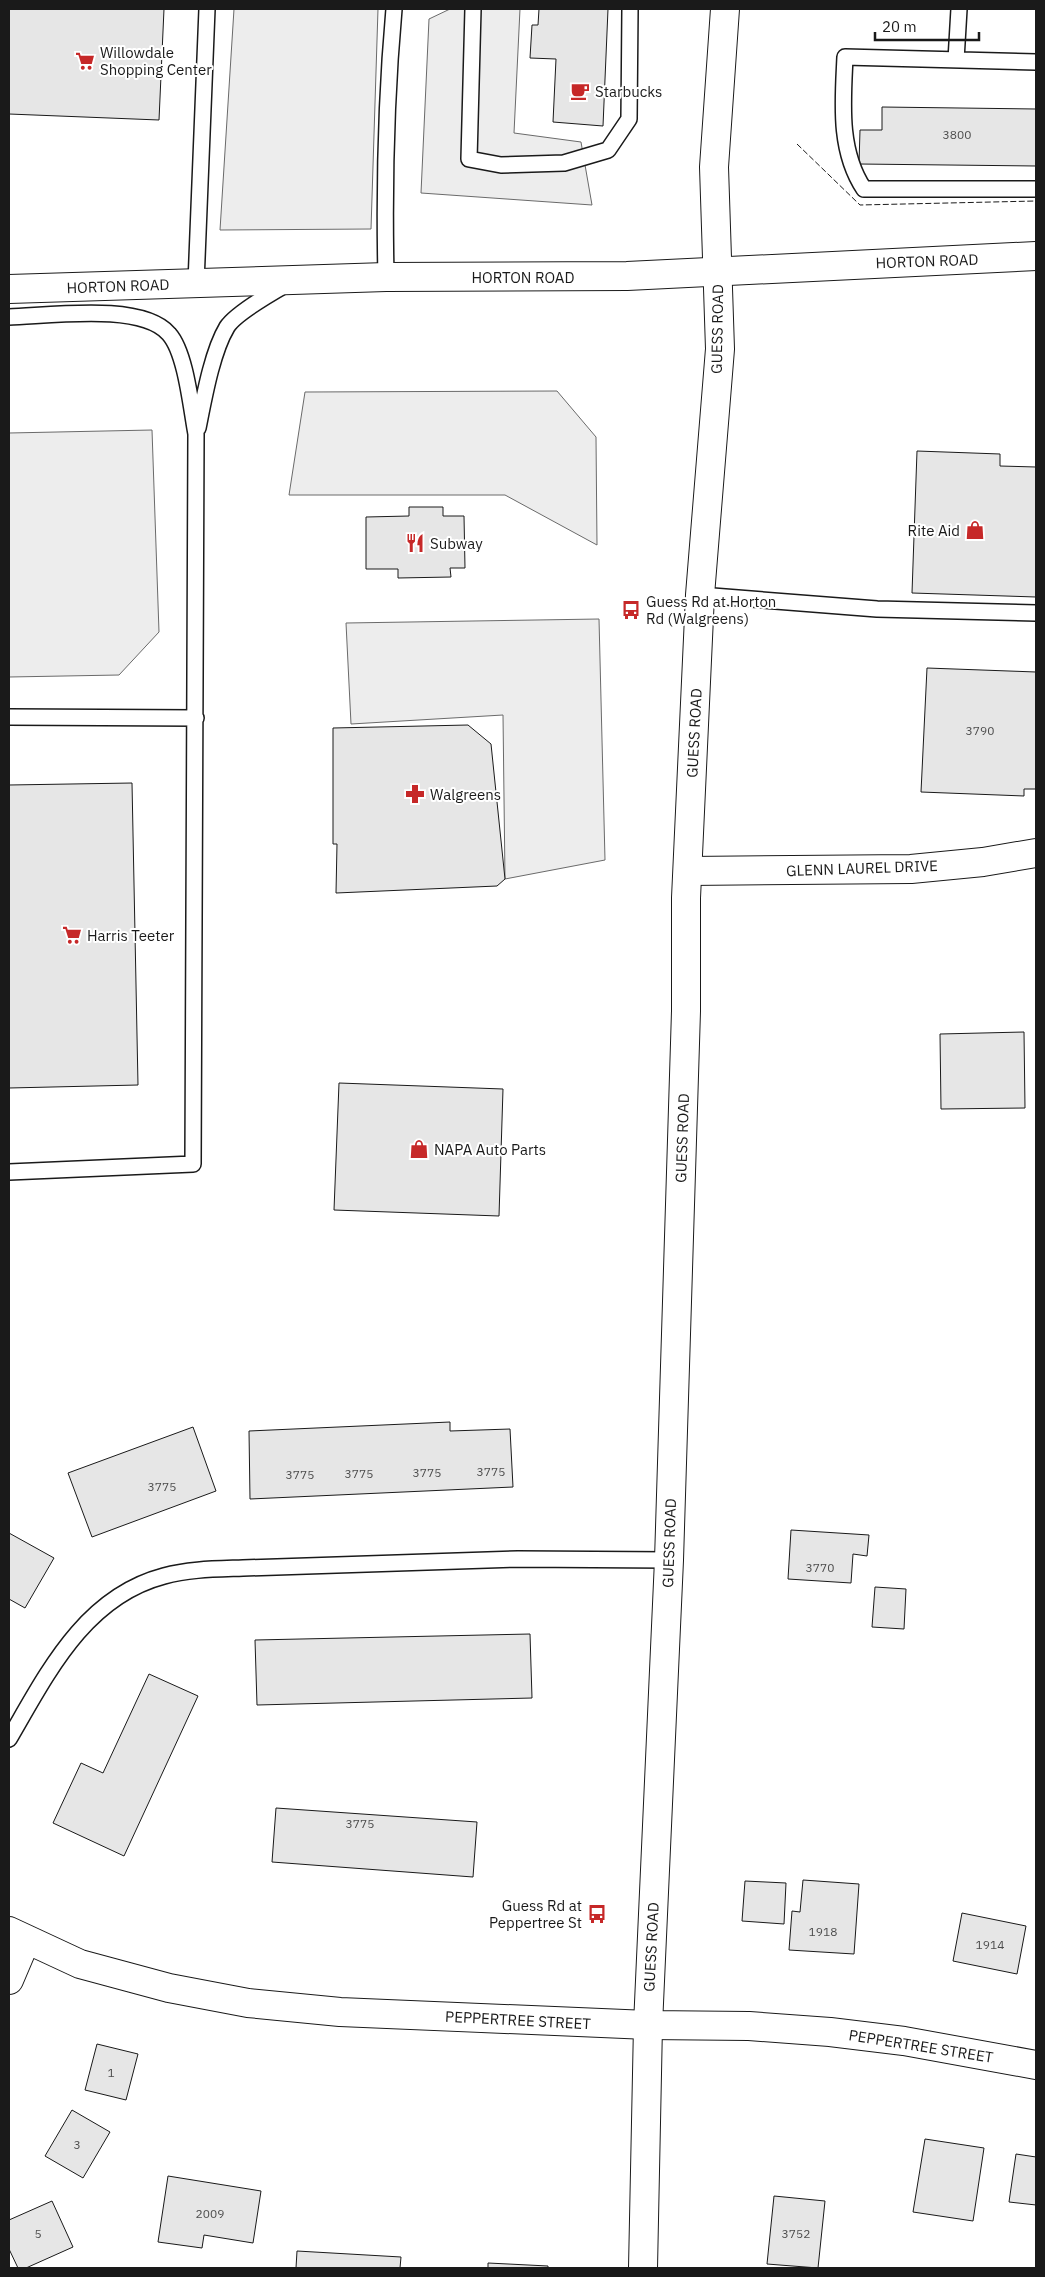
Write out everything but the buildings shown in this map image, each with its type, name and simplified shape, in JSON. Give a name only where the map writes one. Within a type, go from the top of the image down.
[{"type":"street","name":"GUESS ROAD","points":[[643,2268],[648,2025],[669,1560],[686,1011],[688,870],[700,594],[720,350],[714,168],[726,9]]},
{"type":"street","name":"HORTON ROAD","points":[[9,289],[386,277],[618,277],[1036,256]]},
{"type":"street","name":"GLENN LAUREL DRIVE","points":[[688,870],[910,870],[983,862],[1036,853]]},
{"type":"street","name":"PEPPERTREE STREET","points":[[17,1936],[80,1964],[169,1988],[248,2003],[340,2012],[648,2025],[749,2026],[830,2032],[904,2041],[1036,2065]]},
{"type":"street","points":[[9,1980],[17,1936]]},
{"type":"lane","points":[[196,283],[207,9]]},
{"type":"lane","points":[[386,277],[384,211],[389,75],[394,9]]},
{"type":"lane","points":[[474,9],[470,158],[501,165],[564,163],[608,150],[629,119],[630,9]]},
{"type":"lane","points":[[956,60],[959,9]]},
{"type":"lane","points":[[1036,62],[845,57],[842,116],[854,174],[864,189],[1036,189]]},
{"type":"lane","points":[[196,434],[210,370],[228,325],[292,280]]},
{"type":"lane","points":[[9,317],[101,313],[131,315],[148,320],[169,334],[181,358],[196,434],[193,1164],[9,1172]]},
{"type":"lane","points":[[700,594],[877,609],[1036,613]]},
{"type":"lane","points":[[9,717],[196,718]]},
{"type":"lane","points":[[9,1739],[53,1664],[76,1634],[102,1607],[130,1590],[162,1576],[199,1570],[518,1559],[669,1560]]},
{"type":"shaded area","points":[[234,9],[378,9],[371,229],[220,230]]},
{"type":"shaded area","points":[[450,9],[520,9],[514,133],[581,142],[592,205],[421,193],[429,19]]},
{"type":"shaded area","points":[[557,391],[596,437],[597,545],[505,495],[289,495],[305,392]]},
{"type":"shaded area","points":[[152,430],[159,632],[119,675],[9,677],[9,433]]},
{"type":"shaded area","points":[[599,619],[605,860],[505,879],[503,715],[351,724],[346,623]]},
{"type":"fence","points":[[797,144],[860,205],[1036,201]]},
{"type":"place","name":"Willowdale Shopping Center","points":[[85,61]]},
{"type":"place","name":"Starbucks","points":[[580,91]]},
{"type":"place","name":"Rite Aid","points":[[975,530]]},
{"type":"place","name":"Subway","points":[[415,543]]},
{"type":"place","name":"Guess Rd at Horton Rd (Walgreens)","points":[[631,610]]},
{"type":"place","name":"Walgreens","points":[[415,794]]},
{"type":"place","name":"Harris Teeter","points":[[72,935]]},
{"type":"place","name":"NAPA Auto Parts","points":[[419,1149]]},
{"type":"place","name":"Guess Rd at Peppertree St","points":[[597,1914]]}]
